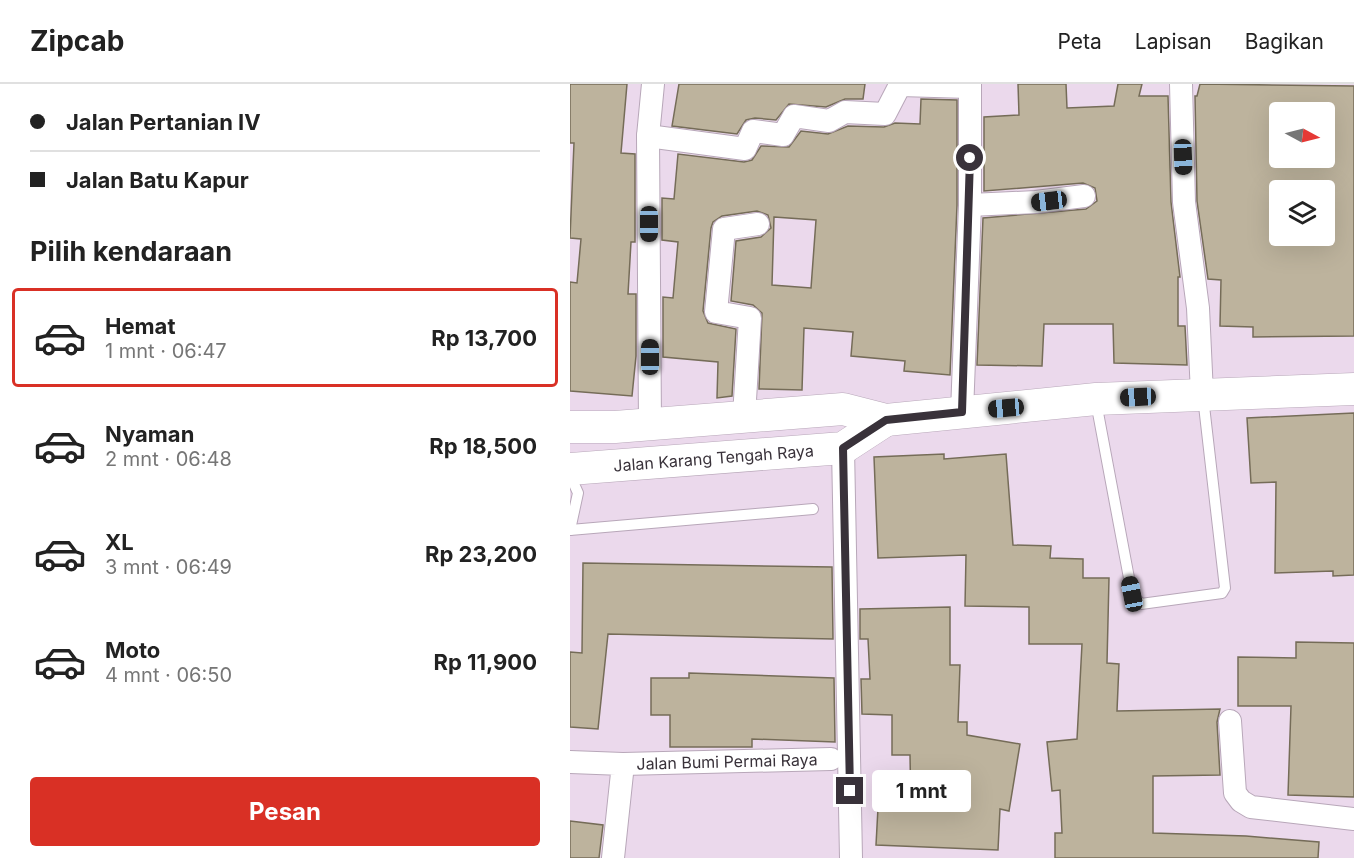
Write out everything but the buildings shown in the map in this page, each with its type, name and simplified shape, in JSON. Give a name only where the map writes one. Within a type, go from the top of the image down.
[{"type":"main road","name":"Jalan Karang Tengah Raya","points":[[570,427],[650,424],[843,409],[886,420],[1096,399],[1354,389]]},
{"type":"main road","name":"Jalan Karang Tengah Raya","points":[[570,469],[843,448],[886,420]]},
{"type":"street","points":[[650,424],[648,136],[653,84]]},
{"type":"street","points":[[648,136],[745,149],[753,131],[783,135],[794,116],[830,121],[845,112],[885,114],[900,85],[969,86],[970,205],[962,412]]},
{"type":"street","points":[[1178,86],[1184,202],[1198,308],[1203,394]]},
{"type":"street","points":[[970,205],[1036,202],[1084,196]]},
{"type":"street","points":[[744,416],[750,318],[716,312],[724,229],[758,224]]},
{"type":"street","points":[[843,448],[851,858]]},
{"type":"street","points":[[1230,721],[1235,793],[1241,801],[1251,807],[1354,819]]},
{"type":"street","name":"Jalan Bumi Permai Raya","points":[[570,762],[623,772],[831,759]]},
{"type":"street","points":[[613,858],[623,772]]},
{"type":"lane","points":[[1096,399],[1132,594],[1141,604],[1222,593],[1225,588],[1203,394]]},
{"type":"lane","points":[[570,475],[578,493],[570,530],[813,508]]},
{"type":"route","points":[[850,791],[843,448],[886,420],[962,412],[970,158]]}]
